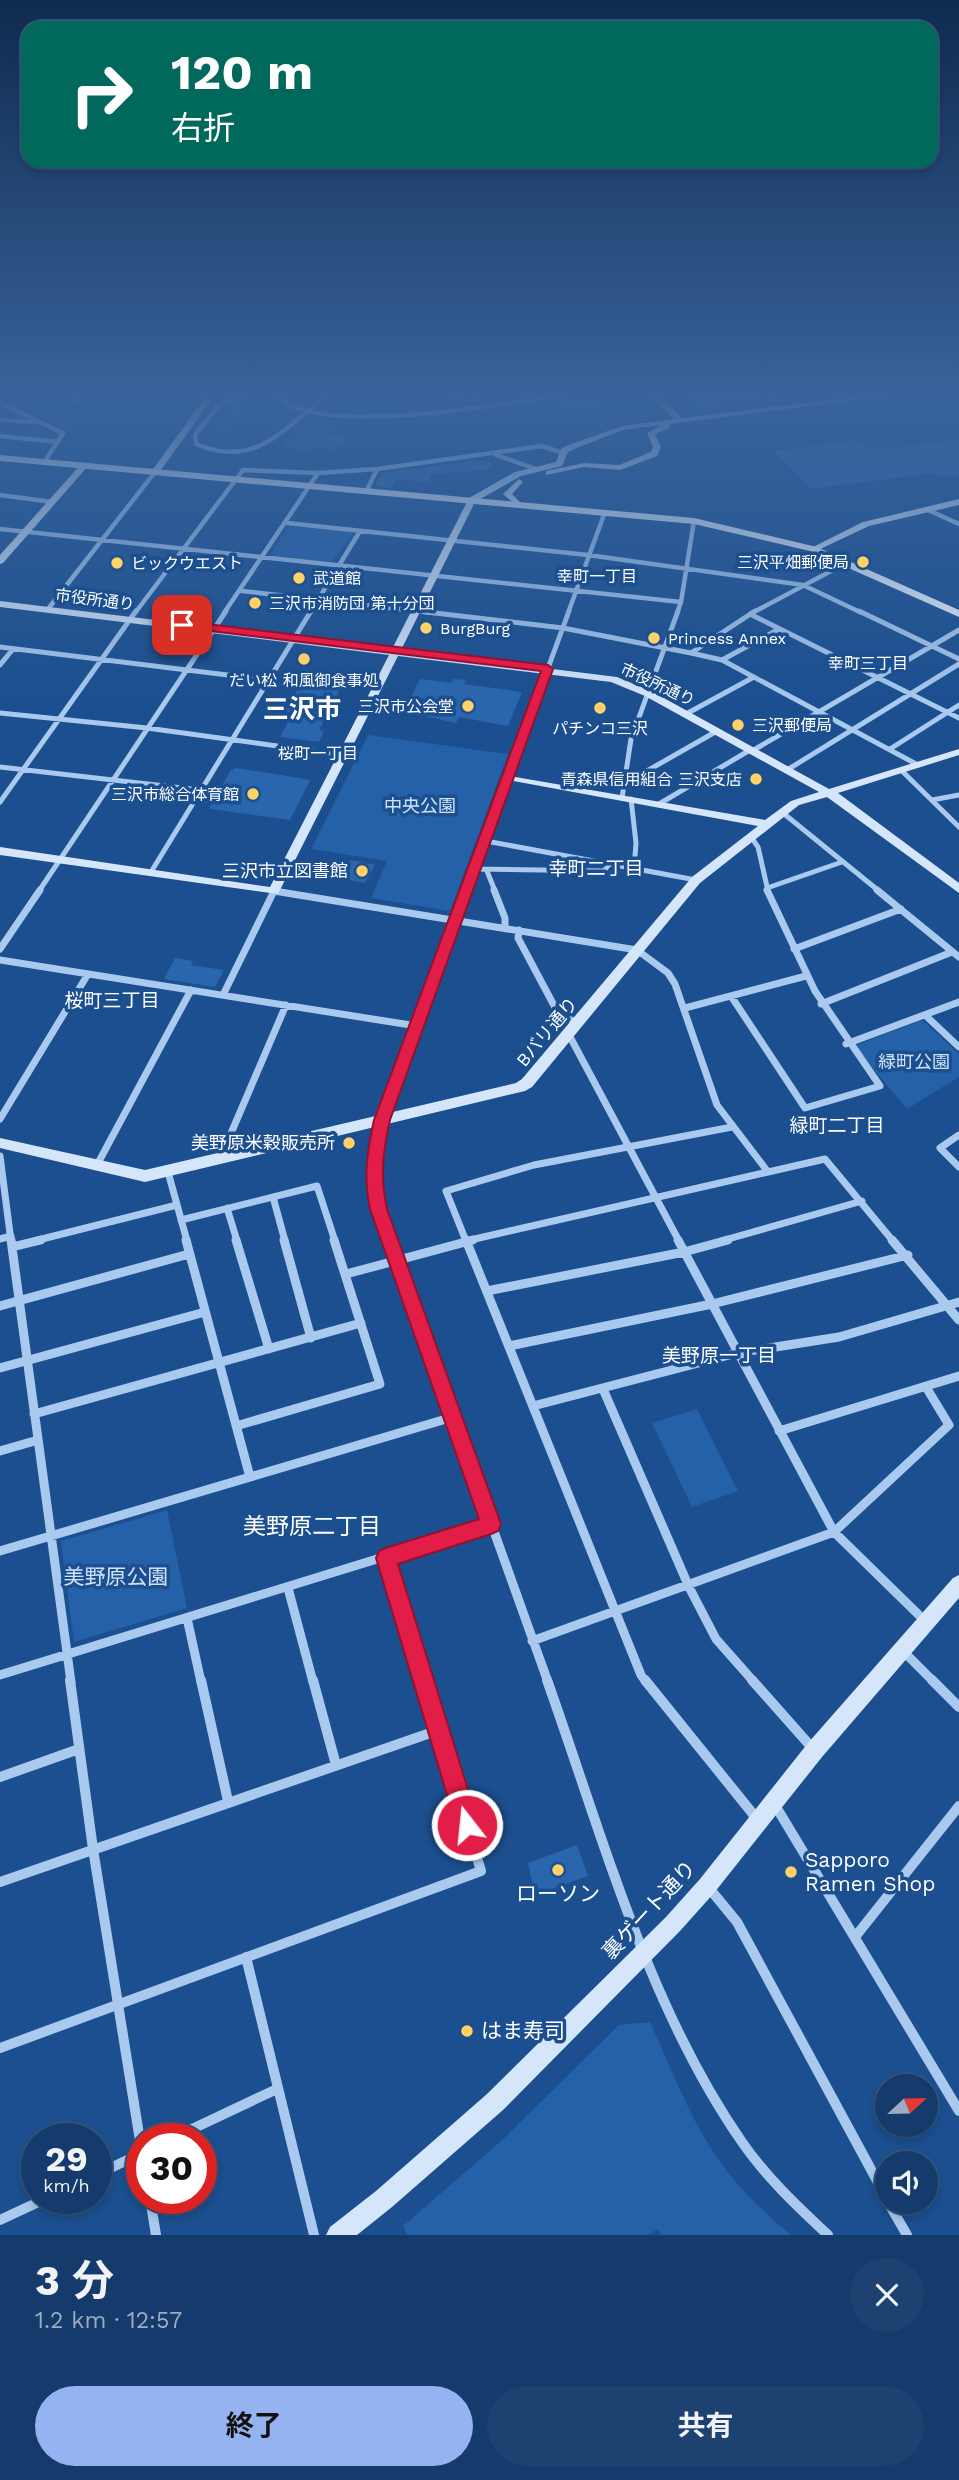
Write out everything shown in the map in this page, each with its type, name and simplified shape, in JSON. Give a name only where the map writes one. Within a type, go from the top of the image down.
[{"type":"main road","points":[[423,495],[694,521],[813,549],[959,614]]},
{"type":"street","points":[[2,495],[52,502]]},
{"type":"street","points":[[0,561],[58,495]]},
{"type":"street","points":[[48,609],[137,495]]},
{"type":"street","points":[[0,802],[224,495]]},
{"type":"street","points":[[0,949],[59,857],[188,671],[304,495]]},
{"type":"street","points":[[223,995],[472,500],[480,495]]},
{"type":"street","points":[[472,500],[484,495]]},
{"type":"street","points":[[508,495],[518,504]]},
{"type":"street","points":[[813,549],[866,524],[959,502]]},
{"type":"street","points":[[928,510],[959,524]]},
{"type":"street","points":[[605,512],[382,1120],[373,1160],[373,1185],[397,1260],[644,1953],[724,2116],[767,2179],[828,2235]]},
{"type":"street","points":[[634,869],[636,843],[624,785],[631,739],[681,602],[694,521]]},
{"type":"street","points":[[287,523],[588,555],[803,585],[959,659]]},
{"type":"street","points":[[0,529],[681,602]]},
{"type":"street","points":[[151,872],[315,600],[360,531]]},
{"type":"street","points":[[691,653],[750,614],[846,563]]},
{"type":"street","points":[[242,591],[563,628],[722,660],[918,765]]},
{"type":"street","name":"市役所通り","points":[[0,604],[215,628],[613,679],[649,694],[840,799],[959,889]]},
{"type":"street","points":[[750,614],[959,718]]},
{"type":"street","points":[[722,660],[779,629]]},
{"type":"street","points":[[659,804],[959,630]]},
{"type":"street","points":[[0,647],[269,680]]},
{"type":"street","points":[[0,665],[13,649]]},
{"type":"street","points":[[787,770],[959,664]]},
{"type":"street","points":[[686,714],[754,677]]},
{"type":"street","points":[[890,749],[959,705]]},
{"type":"street","points":[[0,713],[147,728],[342,755]]},
{"type":"street","points":[[624,785],[717,731]]},
{"type":"street","name":"Bバリ通り","points":[[1,1148],[145,1176],[520,1087],[527,1083],[696,880],[767,824],[795,803],[959,751]]},
{"type":"street","points":[[0,767],[201,790]]},
{"type":"street","points":[[901,770],[959,827]]},
{"type":"street","points":[[508,777],[767,824]]},
{"type":"street","name":"市役所通り","points":[[827,793],[828,802],[959,899]]},
{"type":"street","points":[[932,800],[959,795]]},
{"type":"street","points":[[783,813],[956,955]]},
{"type":"street","points":[[731,996],[805,1108],[880,1086],[846,1044],[806,976],[766,888],[758,843],[751,837]]},
{"type":"street","points":[[486,841],[696,880]]},
{"type":"street","points":[[0,851],[59,857],[637,950],[668,973],[685,1007],[717,1105],[768,1172]]},
{"type":"street","points":[[766,888],[842,862]]},
{"type":"street","points":[[475,869],[604,871],[610,864]]},
{"type":"street","points":[[487,871],[505,928]]},
{"type":"street","points":[[794,949],[901,909]]},
{"type":"street","points":[[519,930],[518,939],[558,1013],[573,1028],[629,1147],[834,1532],[926,1622]]},
{"type":"street","points":[[821,1004],[956,955]]},
{"type":"street","points":[[0,960],[417,1026]]},
{"type":"street","points":[[0,1119],[88,974]]},
{"type":"street","points":[[685,1007],[806,976]]},
{"type":"street","points":[[97,1165],[191,990]]},
{"type":"street","points":[[846,1044],[959,1002]]},
{"type":"street","points":[[220,1159],[286,1005]]},
{"type":"street","points":[[925,1015],[959,1047]]},
{"type":"street","points":[[732,1127],[534,1165],[446,1191],[641,1675],[758,1820]]},
{"type":"street","points":[[959,1135],[940,1147],[959,1167]]},
{"type":"street","points":[[1,1148],[8,1241],[19,1301],[93,1849],[142,2153],[112,2167]]},
{"type":"street","points":[[346,1274],[467,1241],[825,1159],[908,1255],[959,1320]]},
{"type":"street","points":[[168,1172],[250,1477]]},
{"type":"street","points":[[181,1220],[317,1186],[380,1384],[236,1426]]},
{"type":"street","points":[[273,1197],[311,1338]]},
{"type":"street","points":[[487,1291],[684,1252],[862,1201]]},
{"type":"street","points":[[8,1241],[177,1205]]},
{"type":"street","points":[[227,1208],[269,1349]]},
{"type":"street","points":[[0,1306],[189,1254]]},
{"type":"street","points":[[509,1346],[712,1304],[908,1255]]},
{"type":"street","points":[[533,1406],[737,1353],[839,1337],[959,1302]]},
{"type":"street","points":[[0,1368],[205,1312]]},
{"type":"street","points":[[34,1414],[361,1324]]},
{"type":"street","points":[[779,1431],[959,1376]]},
{"type":"street","points":[[532,1641],[689,1587],[834,1532],[949,1425],[926,1387]]},
{"type":"street","points":[[603,1389],[689,1587],[716,1639],[814,1750]]},
{"type":"street","points":[[0,1550],[453,1417]]},
{"type":"street","points":[[0,1451],[38,1440]]},
{"type":"street","points":[[0,1675],[491,1524]]},
{"type":"street","points":[[0,2048],[481,1871],[386,1558]]},
{"type":"street","name":"裏ゲート通り","points":[[338,2235],[384,2199],[495,2102],[644,1953],[707,1886],[814,1750],[959,1584]]},
{"type":"street","points":[[288,1588],[336,1765]]},
{"type":"street","points":[[187,1618],[228,1801]]},
{"type":"street","points":[[903,1650],[959,1707]]},
{"type":"street","points":[[0,1882],[439,1730]]},
{"type":"street","points":[[0,1777],[79,1749]]},
{"type":"street","points":[[773,1802],[959,2110]]},
{"type":"street","points":[[855,1937],[959,1806]]},
{"type":"street","points":[[707,1886],[737,1922],[875,2176]]},
{"type":"street","points":[[246,1957],[314,2235]]},
{"type":"street","points":[[205,2123],[277,2089]]},
{"type":"street","points":[[0,2220],[21,2210]]},
{"type":"street","points":[[153,2214],[156,2235]]},
{"type":"street","points":[[896,2214],[907,2235]]},
{"type":"green space","points":[[288,526],[353,533],[331,563],[271,555]]},
{"type":"green space","name":"中央公園","points":[[368,735],[508,754],[450,911],[371,898],[387,861],[311,849]]},
{"type":"green space","name":"緑町公園","points":[[922,1020],[959,1054],[959,1077],[907,1109],[854,1046]]},
{"type":"green space","points":[[697,1409],[738,1491],[692,1507],[652,1423]]},
{"type":"green space","name":"美野原公園","points":[[167,1510],[187,1608],[74,1642],[61,1541]]},
{"type":"green space","points":[[650,2022],[683,2096],[712,2150],[746,2194],[791,2235],[661,2235],[658,2229],[648,2235],[407,2235],[403,2226],[499,2143],[619,2025]]},
{"type":"building","points":[[305,676],[344,681],[319,730],[324,731],[319,742],[280,737],[293,713],[285,712]]},
{"type":"building","name":"三沢市公会堂","points":[[420,679],[451,683],[453,679],[466,680],[464,684],[522,692],[508,726],[459,717],[456,723],[416,714],[424,698],[411,697]]},
{"type":"building","name":"三沢市総合体育館","points":[[236,768],[310,780],[290,820],[210,809],[211,804],[200,802],[205,793],[216,795],[231,770]]},
{"type":"building","name":"三沢市立図書館","points":[[350,860],[375,865],[365,883],[343,879]]},
{"type":"building","points":[[175,958],[193,961],[191,965],[224,970],[215,987],[164,979]]},
{"type":"building","name":"ローソン","points":[[577,1845],[588,1876],[535,1895],[528,1863]]},
{"type":"place","name":"三沢平畑郵便局","points":[[863,562]]},
{"type":"place","name":"ビックウエスト","points":[[117,563]]},
{"type":"place","name":"武道館","points":[[299,578]]},
{"type":"place","name":"三沢市消防団 第十分団","points":[[255,603]]},
{"type":"place","name":"BurgBurg","points":[[426,628]]},
{"type":"place","name":"Princess Annex","points":[[654,638]]},
{"type":"place","name":"だい松 和風御食事処","points":[[304,659]]},
{"type":"place","name":"三沢市公会堂","points":[[468,706]]},
{"type":"place","name":"パチンコ三沢","points":[[600,708]]},
{"type":"place","name":"三沢郵便局","points":[[738,725]]},
{"type":"place","name":"青森県信用組合 三沢支店","points":[[756,779]]},
{"type":"place","name":"三沢市総合体育館","points":[[253,794]]},
{"type":"place","name":"三沢市立図書館","points":[[362,871]]},
{"type":"place","name":"美野原米穀販売所","points":[[349,1143]]},
{"type":"place","name":"ローソン","points":[[558,1870]]},
{"type":"place","name":"Sapporo Ramen Shop","points":[[791,1872]]},
{"type":"place","name":"はま寿司","points":[[467,2031]]},
{"type":"district","name":"幸町一丁目","points":[[597,576]]},
{"type":"district","name":"幸町三丁目","points":[[868,663]]},
{"type":"district","name":"三沢市","points":[[302,709]]},
{"type":"district","name":"桜町一丁目","points":[[318,753]]},
{"type":"district","name":"幸町二丁目","points":[[596,868]]},
{"type":"district","name":"桜町三丁目","points":[[112,1000]]},
{"type":"district","name":"緑町二丁目","points":[[837,1125]]},
{"type":"district","name":"美野原一丁目","points":[[719,1355]]},
{"type":"district","name":"美野原二丁目","points":[[312,1526]]},
{"type":"route","points":[[182,625],[548,669],[382,1120],[373,1160],[373,1185],[378,1209],[491,1524],[386,1558],[467,1825]]}]
